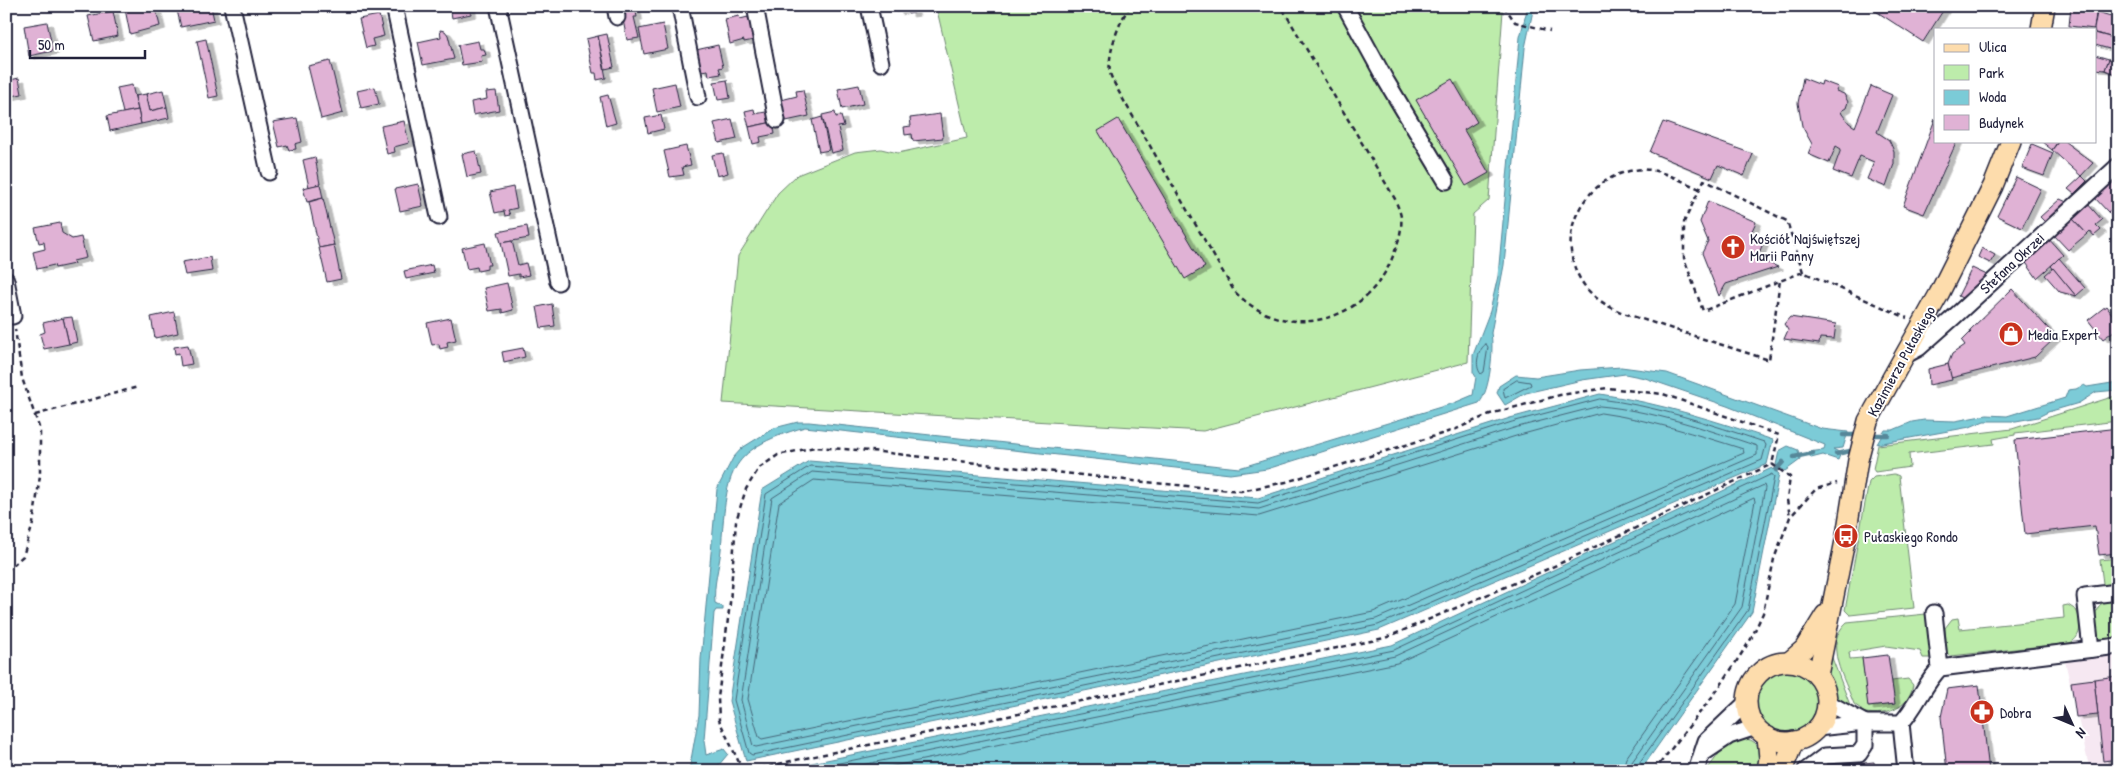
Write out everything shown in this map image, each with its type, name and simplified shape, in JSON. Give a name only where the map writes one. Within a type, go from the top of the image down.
[{"type":"main road","points":[[2041,28],[2045,6]]},
{"type":"main road","name":"Kazimierza Pułaskiego","points":[[1818,675],[1857,469],[1868,421],[1902,356],[1922,325],[1972,227],[2011,142]]},
{"type":"main road","name":"Kazimierza Pułaskiego","points":[[1790,661],[1804,649],[1834,596]]},
{"type":"main road","points":[[1761,732],[1775,740],[1794,741],[1803,739],[1817,728],[1823,721],[1827,702],[1823,683],[1818,675],[1810,668],[1790,661],[1771,664],[1763,669],[1751,684],[1747,702],[1761,732],[1769,758],[1767,771]]},
{"type":"main road","points":[[1782,771],[1794,741]]},
{"type":"street","points":[[232,6],[269,172]]},
{"type":"street","points":[[394,6],[439,217]]},
{"type":"street","points":[[498,6],[558,282]]},
{"type":"street","points":[[680,6],[698,97]]},
{"type":"street","points":[[755,6],[777,120]]},
{"type":"street","points":[[869,6],[881,63]]},
{"type":"street","points":[[1345,6],[1385,80],[1446,180]]},
{"type":"street","name":"Stefana Okrzei","points":[[1902,356],[1919,348],[2118,166]]},
{"type":"street","points":[[6,280],[10,315]]},
{"type":"street","points":[[2091,650],[2085,596],[2118,592]]},
{"type":"street","points":[[1934,613],[1940,668]]},
{"type":"street","points":[[1817,728],[1865,723],[1901,723],[1912,712],[1930,678],[1940,668],[2118,646]]},
{"type":"street","points":[[1698,763],[1706,741],[1747,702]]},
{"type":"street","points":[[1827,702],[1865,723]]},
{"type":"street","points":[[1805,771],[1825,756],[1859,754],[1865,745],[1865,723]]},
{"type":"street","points":[[1901,723],[1906,771]]},
{"type":"street","points":[[1698,763],[1729,736],[1761,732]]},
{"type":"path","points":[[1130,6],[1121,17],[1112,48],[1110,72],[1120,94],[1234,292],[1248,305],[1271,316],[1302,323],[1330,318],[1358,304],[1382,281],[1396,249],[1402,218],[1395,199],[1281,6]]},
{"type":"path","points":[[1504,6],[1515,22],[1550,31]]},
{"type":"path","points":[[1700,189],[1658,171],[1635,170],[1596,186],[1583,203],[1572,225],[1570,248],[1576,269],[1587,289],[1604,304],[1623,313],[1769,360],[1780,280]]},
{"type":"path","points":[[1803,272],[1787,221],[1704,180],[1684,222],[1684,258],[1704,310],[1803,272],[1922,325]]},
{"type":"path","points":[[6,571],[23,556],[33,524],[40,476],[40,430],[22,378],[10,315]]},
{"type":"path","points":[[35,415],[138,386]]},
{"type":"path","points":[[743,771],[719,720],[718,698],[730,603],[736,521],[746,489],[759,468],[778,455],[815,446],[1134,482],[1241,491],[1286,482],[1454,430],[1490,414],[1560,394],[1607,388],[1663,394],[1779,435],[1772,464]]},
{"type":"path","points":[[1772,464],[1790,477],[1787,500],[1790,517]]},
{"type":"path","points":[[752,771],[791,760],[1386,638],[1550,568],[1772,464]]},
{"type":"path","points":[[1654,771],[1719,688],[1751,639],[1763,613],[1774,559],[1790,517],[1816,489],[1857,469]]},
{"type":"shaded area","points":[[2118,654],[2118,771],[2090,771],[2065,661]]},
{"type":"green space","points":[[936,6],[1472,6],[1503,11],[1489,200],[1473,214],[1468,362],[1203,431],[723,403],[738,256],[778,193],[797,175],[855,152],[881,149],[898,153],[967,138]]},
{"type":"green space","points":[[2118,395],[2118,421],[2015,433],[2015,435],[1993,439],[1994,444],[1909,454],[1910,467],[1875,472],[1873,469],[1878,445],[2012,429]]},
{"type":"green space","points":[[1894,474],[1899,476],[1914,608],[1850,615],[1845,610],[1869,482],[1874,477]]},
{"type":"green space","points":[[2118,558],[2118,589],[2104,591],[2100,560]]},
{"type":"green space","points":[[2118,599],[2118,638],[2100,640],[2096,624],[2097,609],[2107,601]]},
{"type":"green space","points":[[2068,605],[2076,610],[2080,624],[2077,637],[2070,643],[1951,656],[1947,653],[1945,628],[1952,619],[1958,618],[1960,629],[2064,618],[2063,606]]},
{"type":"green space","points":[[1926,614],[1931,658],[1923,658],[1920,651],[1886,646],[1849,652],[1850,659],[1862,658],[1869,707],[1894,704],[1892,681],[1908,679],[1913,685],[1906,701],[1893,710],[1877,714],[1860,712],[1861,709],[1854,704],[1838,662],[1836,641],[1840,631],[1847,622]]},
{"type":"green space","points":[[1829,650],[1850,705],[1849,708],[1841,702],[1832,690],[1828,675]]},
{"type":"green space","points":[[1781,672],[1793,672],[1804,677],[1812,685],[1817,696],[1815,714],[1804,727],[1793,732],[1781,732],[1770,727],[1762,719],[1757,708],[1757,696],[1762,685],[1770,677]]},
{"type":"green space","points":[[1741,738],[1753,741],[1757,745],[1761,753],[1763,771],[1706,771],[1724,747]]},
{"type":"water","points":[[1528,6],[1534,6],[1525,48],[1504,265],[1491,333],[1491,359],[1488,380],[1486,390],[1479,403],[1267,469],[1230,474],[805,427],[778,436],[759,445],[744,456],[735,469],[729,484],[725,502],[715,590],[715,603],[723,607],[723,610],[716,610],[714,613],[704,740],[706,755],[724,749],[728,754],[718,766],[718,771],[689,771],[699,715],[701,659],[717,489],[733,458],[742,448],[774,428],[798,422],[809,422],[1239,468],[1454,403],[1473,395],[1476,377],[1473,372],[1473,355],[1490,311],[1498,276],[1520,37]]},
{"type":"water","points":[[1621,367],[1667,373],[1822,429],[1848,432],[1843,448],[1833,449],[1841,453],[1838,460],[1823,455],[1811,458],[1808,452],[1824,450],[1825,445],[1727,406],[1645,378],[1625,374],[1582,380],[1526,393],[1505,405],[1497,393],[1499,386],[1516,375],[1536,377],[1580,370]]},
{"type":"water","points":[[2118,382],[2118,390],[2096,392],[2079,403],[2048,412],[2038,417],[2016,421],[1984,421],[1970,427],[1877,444],[1885,430],[1893,430],[1912,422],[1924,420],[1955,421],[1987,415],[2007,416],[2065,398],[2068,390],[2084,385],[2087,387]]},
{"type":"water","points":[[1600,394],[1709,419],[1773,440],[1767,464],[1379,630],[746,761],[729,701],[762,490],[809,461],[1258,498],[1510,418]]},
{"type":"water","points":[[1788,446],[1798,450],[1800,460],[1785,471],[1776,465],[1779,451]]},
{"type":"water","points":[[1772,468],[1779,474],[1752,612],[1640,771],[793,771],[797,766],[1392,645]]},
{"type":"building","points":[[134,6],[155,6],[160,26],[130,34],[125,9]]},
{"type":"building","points":[[176,6],[211,6],[214,20],[181,27]]},
{"type":"building","points":[[450,6],[470,6],[471,14],[452,18]]},
{"type":"building","points":[[895,6],[917,6],[913,7],[914,13],[908,14],[907,9],[897,12]]},
{"type":"building","points":[[1868,6],[1946,6],[1923,42]]},
{"type":"building","points":[[2071,6],[2097,6],[2094,28],[2069,26]]},
{"type":"building","points":[[635,7],[637,17],[634,17],[639,38],[627,40],[621,10]]},
{"type":"building","points":[[113,11],[118,36],[94,41],[88,16]]},
{"type":"building","points":[[2097,12],[2118,18],[2118,39],[2096,33],[2096,28],[2094,28]]},
{"type":"building","points":[[379,15],[384,36],[372,39],[374,46],[366,48],[359,19]]},
{"type":"building","points":[[739,16],[740,19],[748,17],[754,40],[744,42],[744,40],[730,44],[725,19]]},
{"type":"building","points":[[47,22],[53,51],[29,56],[24,26]]},
{"type":"building","points":[[663,24],[668,49],[644,54],[639,29]]},
{"type":"building","points":[[440,30],[445,31],[448,35],[454,59],[423,65],[418,42],[441,37]]},
{"type":"building","points":[[2096,33],[2117,39],[2113,50],[2096,45]]},
{"type":"building","points":[[607,34],[614,67],[605,69],[598,36]]},
{"type":"building","points":[[598,36],[606,78],[597,80],[596,73],[593,73],[586,39]]},
{"type":"building","points":[[206,39],[218,96],[209,98],[197,41]]},
{"type":"building","points":[[478,41],[480,49],[484,49],[486,55],[481,56],[482,62],[462,65],[458,45]]},
{"type":"building","points":[[718,45],[723,67],[719,68],[721,74],[709,76],[708,70],[701,71],[696,50]]},
{"type":"building","points":[[2096,55],[2109,59],[2105,70],[2096,69]]},
{"type":"building","points":[[2109,59],[2118,62],[2118,75],[2105,70]]},
{"type":"building","points":[[330,61],[343,113],[321,119],[308,66]]},
{"type":"building","points":[[19,78],[22,94],[7,97],[6,81]]},
{"type":"building","points":[[1803,78],[1821,85],[1822,81],[1838,87],[1836,91],[1844,94],[1848,102],[1846,108],[1841,111],[1842,114],[1855,127],[1871,86],[1892,95],[1877,132],[1889,140],[1894,151],[1894,164],[1886,187],[1867,179],[1874,162],[1860,156],[1851,178],[1833,171],[1841,149],[1836,146],[1829,163],[1808,154],[1812,144],[1802,126],[1798,103]]},
{"type":"building","points":[[1452,79],[1477,122],[1464,130],[1489,173],[1466,186],[1416,100]]},
{"type":"building","points":[[727,80],[730,98],[718,100],[714,82]]},
{"type":"building","points":[[675,83],[680,107],[657,112],[652,88]]},
{"type":"building","points":[[132,85],[138,110],[123,113],[117,88]]},
{"type":"building","points":[[859,85],[863,104],[842,109],[838,89]]},
{"type":"building","points":[[375,87],[379,104],[361,108],[357,91]]},
{"type":"building","points":[[163,90],[167,107],[150,111],[146,94]]},
{"type":"building","points":[[803,90],[809,116],[786,121],[781,100],[797,96],[796,91]]},
{"type":"building","points":[[496,91],[499,110],[473,115],[471,102],[487,99],[486,92]]},
{"type":"building","points":[[146,94],[150,111],[167,107],[169,118],[141,124],[135,96]]},
{"type":"building","points":[[608,95],[616,123],[606,126],[600,97]]},
{"type":"building","points":[[754,109],[755,114],[771,111],[773,122],[749,127],[745,111]]},
{"type":"building","points":[[138,110],[141,124],[110,131],[107,116]]},
{"type":"building","points":[[835,112],[836,117],[841,116],[844,126],[838,127],[843,150],[831,153],[822,115]]},
{"type":"building","points":[[940,114],[943,138],[913,141],[912,134],[905,135],[904,127],[911,126],[910,118]]},
{"type":"building","points":[[661,115],[664,129],[648,133],[645,118]]},
{"type":"building","points":[[822,117],[829,150],[819,152],[812,120]]},
{"type":"building","points":[[297,118],[302,142],[295,144],[296,149],[289,150],[287,145],[279,147],[273,122]]},
{"type":"building","points":[[732,119],[737,139],[719,143],[714,123]]},
{"type":"building","points":[[1118,119],[1205,267],[1185,279],[1098,131]]},
{"type":"building","points":[[404,121],[409,143],[394,147],[395,152],[387,154],[381,126]]},
{"type":"building","points":[[773,122],[775,134],[760,137],[761,142],[753,144],[749,127]]},
{"type":"building","points":[[1663,122],[1753,154],[1744,176],[1718,165],[1712,178],[1650,152]]},
{"type":"building","points":[[1934,122],[1934,142],[1957,142],[1924,214],[1903,206]]},
{"type":"building","points":[[2042,142],[2057,142],[2052,150]]},
{"type":"building","points":[[2058,142],[2065,142],[2093,163],[2081,176],[2052,150]]},
{"type":"building","points":[[2032,144],[2053,153],[2044,176],[2022,168]]},
{"type":"building","points":[[686,146],[691,165],[682,167],[684,175],[670,177],[664,151]]},
{"type":"building","points":[[476,151],[481,174],[467,177],[462,154]]},
{"type":"building","points":[[723,153],[728,173],[717,176],[712,155]]},
{"type":"building","points":[[315,157],[320,184],[309,187],[303,160]]},
{"type":"building","points":[[2118,175],[2118,204],[2108,212],[2094,197]]},
{"type":"building","points":[[2082,176],[2087,181],[2074,194],[2068,189]]},
{"type":"building","points":[[2016,177],[2041,189],[2022,228],[1997,216]]},
{"type":"building","points":[[320,184],[323,198],[307,202],[303,188]]},
{"type":"building","points":[[418,184],[423,206],[400,211],[395,189]]},
{"type":"building","points":[[513,187],[517,208],[508,210],[510,215],[505,216],[504,211],[495,213],[490,192]]},
{"type":"building","points":[[323,198],[334,245],[319,248],[309,202]]},
{"type":"building","points":[[2060,199],[2069,203],[2046,223],[2040,217]]},
{"type":"building","name":"Kościół Najświętszej Marii Panny","points":[[1708,201],[1756,222],[1750,235],[1764,241],[1757,258],[1778,267],[1726,284],[1719,296],[1702,253],[1708,241],[1700,222]]},
{"type":"building","points":[[2087,203],[2102,220],[2096,225],[2101,230],[2094,236],[2090,231],[2087,234],[2071,217]]},
{"type":"building","points":[[2117,205],[2118,218],[2115,220],[2108,212]]},
{"type":"building","points":[[2071,217],[2087,234],[2068,250],[2053,234]]},
{"type":"building","points":[[60,223],[62,233],[72,239],[81,237],[86,258],[73,261],[74,264],[55,268],[54,265],[37,269],[33,252],[45,249],[44,242],[39,243],[35,228]]},
{"type":"building","points":[[527,226],[529,238],[501,243],[498,232]]},
{"type":"building","points":[[2048,238],[2063,255],[2037,278],[2024,260]]},
{"type":"building","points":[[512,241],[518,265],[526,263],[529,275],[519,277],[519,274],[508,276],[501,243]]},
{"type":"building","points":[[485,243],[490,265],[487,265],[487,269],[478,271],[477,267],[467,269],[462,248]]},
{"type":"building","points":[[334,245],[341,279],[327,282],[319,248]]},
{"type":"building","points":[[1982,248],[1995,255],[1990,263],[1978,257]]},
{"type":"building","points":[[210,257],[212,271],[185,275],[182,262]]},
{"type":"building","points":[[2059,258],[2085,288],[2076,296],[2051,266]]},
{"type":"building","points":[[432,265],[434,273],[406,279],[404,271]]},
{"type":"building","points":[[1972,268],[1987,275],[1981,286],[1966,300],[1958,296]]},
{"type":"building","points":[[2053,268],[2076,296],[2060,292],[2045,275]]},
{"type":"building","points":[[507,283],[513,310],[502,313],[502,309],[489,311],[484,288]]},
{"type":"building","name":"Media Expert","points":[[2012,289],[2056,337],[2035,357],[1951,378],[1948,364],[1952,354],[1965,345],[1962,341],[1971,332],[1970,330]]},
{"type":"building","points":[[552,304],[555,326],[541,328],[537,307]]},
{"type":"building","points":[[2106,306],[2118,322],[2118,328],[2103,339],[2088,320]]},
{"type":"building","points":[[174,312],[178,333],[155,338],[151,317]]},
{"type":"building","points":[[72,317],[77,342],[69,344],[63,318]]},
{"type":"building","points":[[1790,317],[1836,324],[1834,339],[1820,338],[1819,344],[1784,339],[1788,330],[1784,324]]},
{"type":"building","points":[[63,318],[69,344],[44,349],[40,334],[45,332],[43,323]]},
{"type":"building","points":[[451,318],[456,340],[447,342],[448,347],[440,349],[439,344],[432,345],[427,323]]},
{"type":"building","points":[[188,345],[192,364],[181,366],[179,353],[175,354],[174,347]]},
{"type":"building","points":[[523,348],[525,357],[504,362],[502,352]]},
{"type":"building","points":[[1948,364],[1952,380],[1929,385],[1928,369]]},
{"type":"building","points":[[2118,428],[2118,553],[2099,555],[2095,526],[2025,534],[2015,440]]},
{"type":"building","points":[[1888,655],[1895,704],[1868,707],[1862,658]]},
{"type":"building","points":[[2118,676],[2118,759],[2103,761],[2094,679]]},
{"type":"building","points":[[2094,679],[2098,715],[2076,717],[2071,682]]},
{"type":"building","points":[[1979,685],[1989,771],[1947,771],[1941,717],[1947,689]]},
{"type":"building","points":[[1874,762],[1875,771],[1847,771],[1846,765]]},
{"type":"waterway","points":[[1843,435],[1861,435]]},
{"type":"waterway","points":[[1868,435],[1888,435]]},
{"type":"waterway","points":[[1836,454],[1855,450]]},
{"type":"waterway","points":[[1794,457],[1813,453]]},
{"type":"waterway","points":[[1776,470],[1783,462]]},
{"type":"place","name":"Kościół Najświętszej Marii Panny","points":[[1733,247]]},
{"type":"place","name":"Media Expert","points":[[2011,334]]},
{"type":"place","name":"Pułaskiego Rondo","points":[[1846,536]]},
{"type":"place","name":"Dobra","points":[[1982,712]]}]
